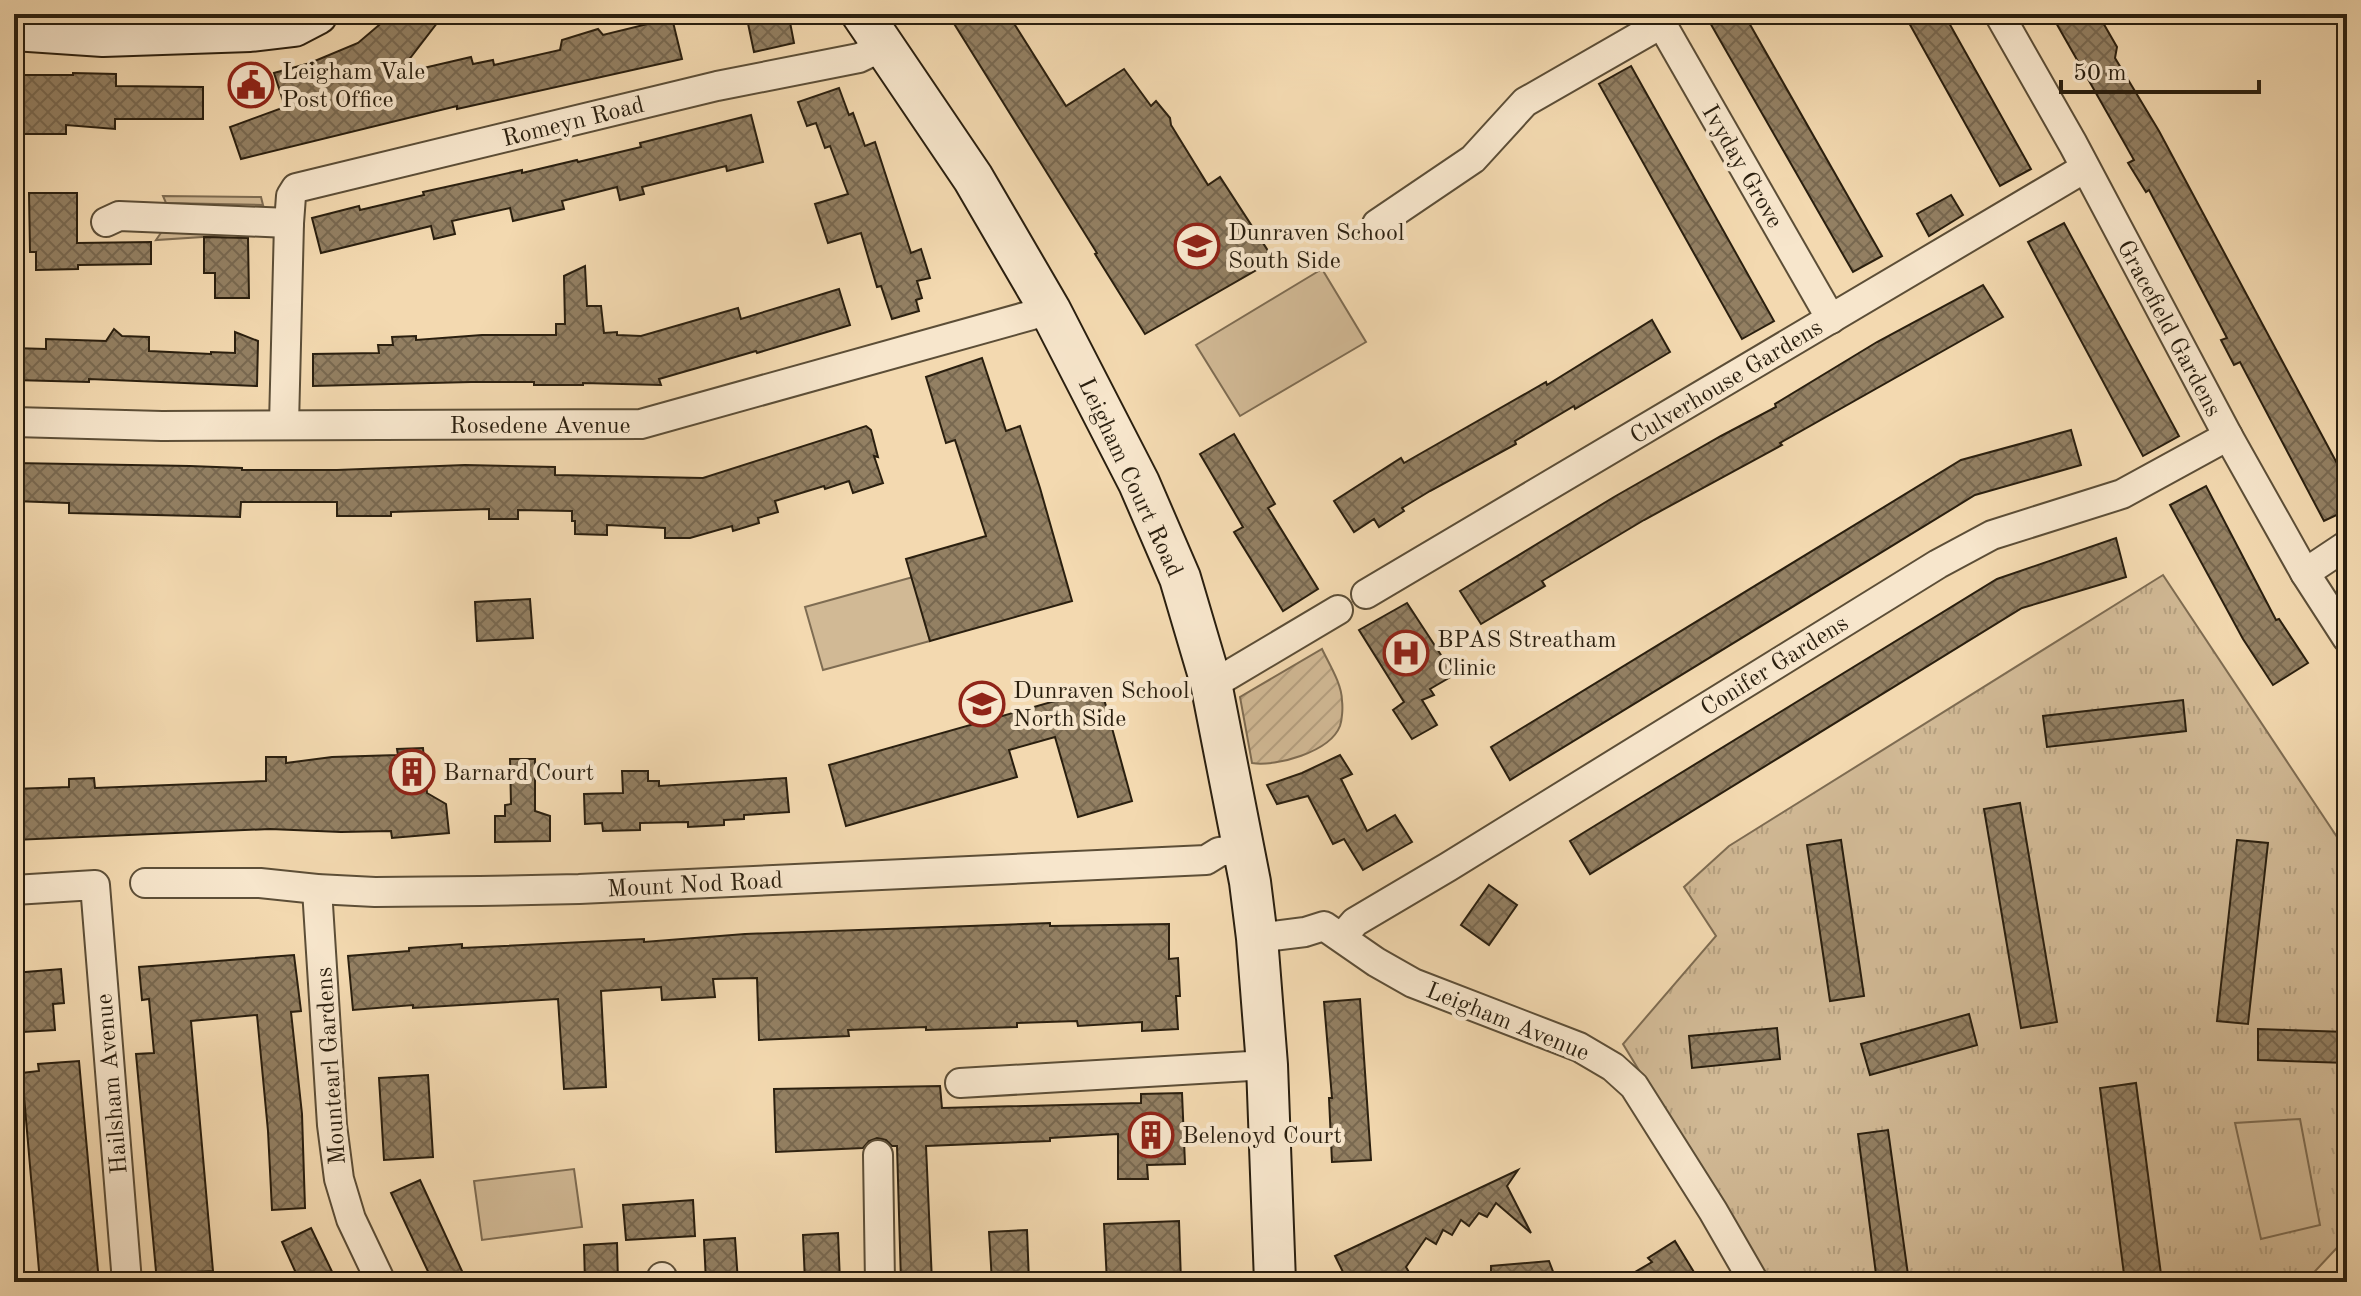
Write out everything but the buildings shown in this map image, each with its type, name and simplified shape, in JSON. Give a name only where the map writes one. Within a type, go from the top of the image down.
[{"type":"street","points":[[14,30],[103,36],[250,31],[294,26],[317,14]]},
{"type":"street","name":"Leigham Court Road","points":[[862,14],[973,178],[1050,310],[1139,483],[1180,578],[1211,683],[1224,854],[1250,882],[1267,1065],[1275,1282]]},
{"type":"street","name":"Gracefield Gardens","points":[[1999,14],[2228,436],[2305,573],[2347,638]]},
{"type":"street","points":[[1377,224],[1473,159],[1525,102],[1658,19]]},
{"type":"street","name":"Ivyday Grove","points":[[1658,19],[1831,319]]},
{"type":"street","name":"Romeyn Road","points":[[284,425],[289,223],[291,196],[296,188],[717,86],[859,58],[884,46]]},
{"type":"street","name":"Culverhouse Gardens","points":[[1366,594],[2085,168]]},
{"type":"street","points":[[106,222],[119,216],[289,223]]},
{"type":"street","name":"Rosedene Avenue","points":[[14,422],[162,426],[641,424],[1050,310]]},
{"type":"street","name":"Conifer Gardens","points":[[1333,931],[1355,922],[1938,564],[1992,535],[2122,494],[2228,436]]},
{"type":"street","points":[[2305,573],[2347,545]]},
{"type":"street","points":[[1211,683],[1338,610]]},
{"type":"street","name":"Mount Nod Road","points":[[145,883],[260,883],[375,892],[568,889],[1224,854]]},
{"type":"street","name":"Hailsham Avenue","points":[[14,890],[95,885],[127,1282]]},
{"type":"street","name":"Mountearl Gardens","points":[[317,889],[332,1125],[339,1179],[351,1219],[381,1282]]},
{"type":"street","points":[[1257,938],[1333,931]]},
{"type":"street","name":"Leigham Avenue","points":[[1333,931],[1376,962],[1413,983],[1579,1047],[1613,1067],[1634,1086],[1754,1282]]},
{"type":"street","points":[[960,1083],[1267,1065]]},
{"type":"street","points":[[878,1155],[880,1282]]},
{"type":"green space","points":[[163,196],[261,197],[263,205],[166,203]]},
{"type":"green space","points":[[167,224],[262,233],[156,240]]},
{"type":"green space","points":[[1322,269],[1366,342],[1240,416],[1196,345]]},
{"type":"green space","points":[[2163,575],[2347,852],[2347,1237],[2305,1282],[1768,1282],[1623,1044],[1716,936],[1684,887],[1729,846]]},
{"type":"green space","points":[[913,577],[930,641],[823,670],[805,607]]},
{"type":"green space","points":[[1322,649],[1340,688],[1340,726],[1325,743],[1301,756],[1274,763],[1252,763],[1240,697]]},
{"type":"green space","points":[[2300,1119],[2320,1225],[2261,1239],[2235,1123]]},
{"type":"green space","points":[[574,1169],[582,1227],[482,1240],[474,1181]]},
{"type":"place","name":"Leigham Vale Post Office","points":[[251,85]]},
{"type":"place","name":"Dunraven School South Side","points":[[1197,246]]},
{"type":"place","name":"BPAS Streatham Clinic","points":[[1406,653]]},
{"type":"place","name":"Dunraven School North Side","points":[[982,704]]},
{"type":"place","name":"Barnard Court","points":[[412,772]]},
{"type":"place","name":"Belenoyd Court","points":[[1151,1135]]}]
